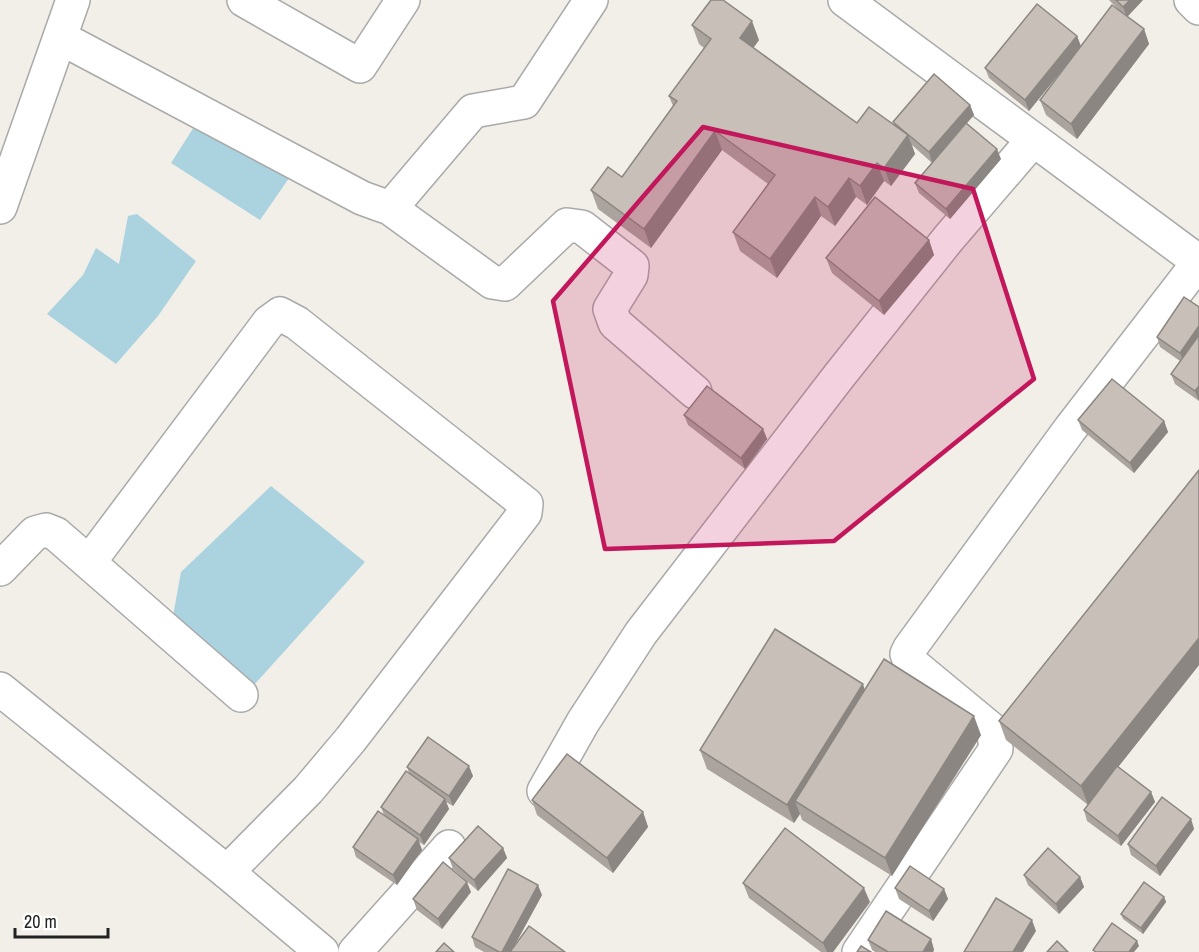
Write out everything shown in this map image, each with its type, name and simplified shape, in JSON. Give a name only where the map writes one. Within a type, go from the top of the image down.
[{"type":"street","points":[[0,207],[73,0]]},
{"type":"street","points":[[244,0],[360,66],[403,0]]},
{"type":"street","points":[[387,206],[394,204],[473,111],[524,102],[591,0]]},
{"type":"street","points":[[845,0],[1199,262],[1070,429],[910,648],[908,654],[910,662],[991,729],[996,749],[859,952]]},
{"type":"street","points":[[1191,0],[1199,8]]},
{"type":"street","points":[[61,38],[362,198],[387,206],[492,282],[505,284],[567,225],[582,227],[632,266],[631,275],[610,309],[615,323],[695,392]]},
{"type":"street","points":[[544,790],[583,722],[641,633],[839,376],[948,239],[1033,140]]},
{"type":"street","points":[[90,561],[270,322],[280,314],[297,323],[526,504],[525,513],[351,739],[308,790],[227,872]]},
{"type":"street","points":[[0,569],[35,534],[46,530],[56,534],[90,561],[241,695]]},
{"type":"street","points":[[0,689],[227,872],[322,952]]},
{"type":"street","points":[[355,952],[449,847]]},
{"type":"highlighted area","points":[[703,127],[973,189],[1034,379],[834,541],[605,549],[553,301]]},
{"type":"water","points":[[201,116],[294,171],[260,220],[171,163]]},
{"type":"water","points":[[137,214],[196,261],[158,316],[116,364],[47,314],[83,275],[96,248],[119,264],[128,216]]},
{"type":"water","points":[[271,486],[365,562],[245,695],[173,616],[181,572]]},
{"type":"building","points":[[711,0],[723,0],[752,21],[740,38],[857,123],[869,107],[908,135],[884,168],[877,163],[860,186],[849,178],[828,207],[815,197],[770,259],[733,232],[775,175],[715,131],[644,229],[591,190],[608,167],[622,177],[677,101],[669,96],[711,39],[692,25]]},
{"type":"building","points":[[1116,0],[1130,0],[1123,7]]},
{"type":"building","points":[[1037,4],[1077,36],[1025,100],[985,68]]},
{"type":"building","points":[[1112,5],[1144,29],[1071,124],[1040,100]]},
{"type":"building","points":[[934,74],[970,105],[929,152],[893,122]]},
{"type":"building","points":[[966,123],[997,149],[946,209],[915,183]]},
{"type":"building","points":[[875,197],[929,240],[879,301],[826,258]]},
{"type":"building","points":[[1184,297],[1199,307],[1199,326],[1180,353],[1157,337]]},
{"type":"building","points":[[1199,335],[1199,386],[1195,391],[1171,374]]},
{"type":"building","points":[[1112,379],[1164,421],[1130,463],[1078,420]]},
{"type":"building","points":[[707,386],[763,429],[741,458],[684,415]]},
{"type":"building","points":[[1199,470],[1199,638],[1081,786],[999,721]]},
{"type":"building","points":[[775,629],[863,684],[787,805],[700,750]]},
{"type":"building","points":[[884,659],[974,716],[885,858],[795,801]]},
{"type":"building","points":[[428,737],[469,766],[449,796],[407,767]]},
{"type":"building","points":[[567,754],[643,812],[607,858],[532,800]]},
{"type":"building","points":[[1117,766],[1151,792],[1118,836],[1084,810]]},
{"type":"building","points":[[406,771],[445,799],[420,835],[381,807]]},
{"type":"building","points":[[1162,797],[1191,819],[1156,866],[1128,844]]},
{"type":"building","points":[[378,811],[418,839],[393,875],[353,847]]},
{"type":"building","points":[[478,826],[503,848],[474,880],[449,858]]},
{"type":"building","points":[[785,828],[864,888],[823,943],[743,883]]},
{"type":"building","points":[[1048,848],[1080,877],[1056,904],[1024,875]]},
{"type":"building","points":[[443,862],[467,882],[438,919],[413,899]]},
{"type":"building","points":[[910,866],[944,889],[929,911],[895,888]]},
{"type":"building","points":[[508,869],[538,885],[502,952],[499,952],[472,937]]},
{"type":"building","points":[[1144,882],[1164,897],[1141,928],[1121,914]]},
{"type":"building","points":[[996,898],[1032,920],[1013,952],[964,952]]},
{"type":"building","points":[[886,911],[931,939],[923,952],[888,952],[868,940]]},
{"type":"building","points":[[1112,923],[1137,941],[1129,952],[1096,952],[1093,950]]},
{"type":"building","points":[[529,926],[565,952],[510,952]]},
{"type":"building","points":[[1057,941],[1068,952],[1047,952]]},
{"type":"building","points":[[444,943],[454,952],[436,952]]},
{"type":"building","points":[[861,946],[871,952],[857,952]]}]
